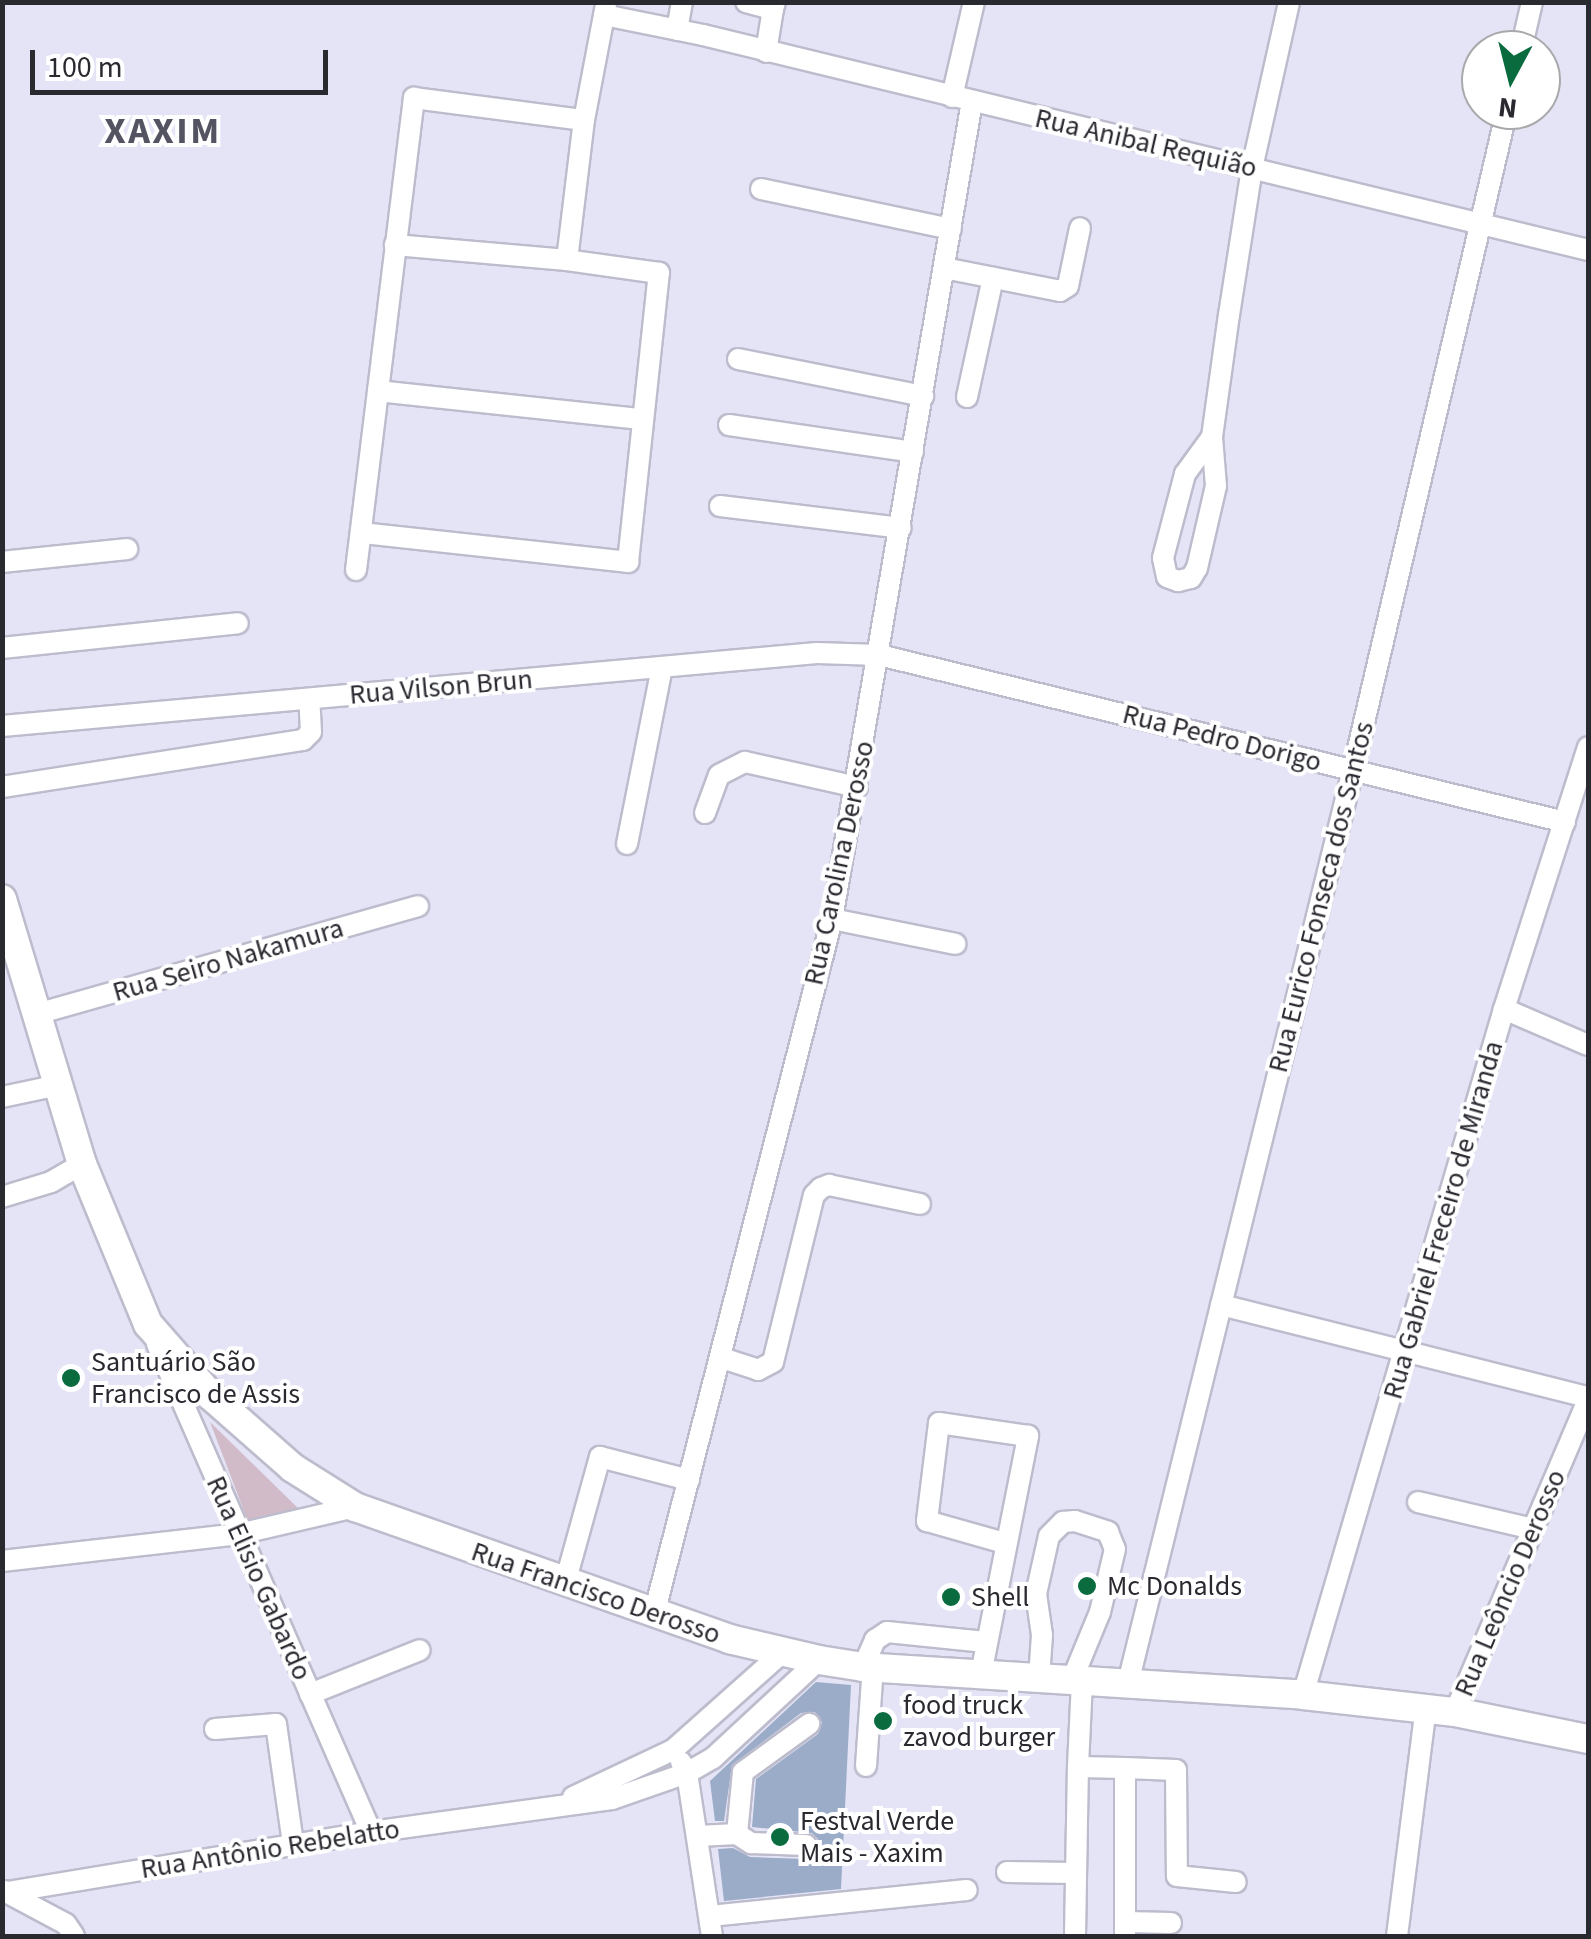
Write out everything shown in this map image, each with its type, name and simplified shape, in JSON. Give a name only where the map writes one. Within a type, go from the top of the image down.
[{"type":"main road","name":"Rua Francisco Derosso","points":[[2,898],[82,1164],[148,1324],[210,1396],[293,1468],[354,1507],[654,1614],[782,1653],[868,1667],[1303,1694],[1455,1712],[1581,1741]]},
{"type":"street","points":[[677,30],[682,2]]},
{"type":"street","points":[[746,2],[774,6],[766,52]]},
{"type":"street","name":"Rua Carolina Derosso","points":[[654,1614],[832,918],[951,229],[974,2]]},
{"type":"street","points":[[1212,438],[1185,474],[1163,558],[1168,577],[1178,582],[1191,578],[1198,568],[1216,486],[1212,438],[1252,168],[1289,2]]},
{"type":"street","points":[[1526,30],[1532,2]]},
{"type":"street","points":[[567,260],[584,120],[605,9]]},
{"type":"street","name":"Rua Anibal Requião","points":[[605,9],[766,52],[1588,250]]},
{"type":"street","points":[[356,570],[414,98],[584,120]]},
{"type":"street","name":"Rua Eurico Fonseca dos Santos","points":[[1128,1683],[1353,770],[1502,130]]},
{"type":"street","points":[[761,190],[951,229]]},
{"type":"street","points":[[944,268],[1060,291],[1068,286],[1080,228]]},
{"type":"street","points":[[362,533],[628,562],[658,273],[567,260],[395,245]]},
{"type":"street","points":[[966,397],[993,278]]},
{"type":"street","points":[[738,359],[922,396]]},
{"type":"street","points":[[378,391],[641,418]]},
{"type":"street","points":[[729,425],[913,452]]},
{"type":"street","points":[[720,506],[901,528]]},
{"type":"street","points":[[2,562],[127,550]]},
{"type":"street","points":[[2,648],[238,624]]},
{"type":"street","name":"Rua Vilson Brun","points":[[2,726],[818,654],[880,655]]},
{"type":"street","name":"Rua Pedro Dorigo","points":[[880,655],[1565,822]]},
{"type":"street","points":[[627,844],[662,668]]},
{"type":"street","points":[[2,787],[304,740],[311,732],[309,699]]},
{"type":"street","name":"Rua Gabriel Freceiro de Miranda","points":[[1303,1694],[1504,1009],[1588,747]]},
{"type":"street","points":[[705,813],[719,776],[745,762],[857,788]]},
{"type":"street","name":"Rua Seiro Nakamura","points":[[37,1014],[418,906]]},
{"type":"street","points":[[832,918],[956,944]]},
{"type":"street","points":[[1504,1009],[1588,1046]]},
{"type":"street","points":[[2,1097],[59,1085]]},
{"type":"street","points":[[2,1197],[51,1182],[82,1164]]},
{"type":"street","points":[[722,1358],[758,1370],[773,1362],[814,1195],[820,1188],[829,1185],[920,1204]]},
{"type":"street","points":[[1221,1305],[1588,1399]]},
{"type":"street","name":"Rua Elisio Gabardo","points":[[148,1324],[371,1832]]},
{"type":"street","name":"Rua Leôncio Derosso","points":[[1455,1712],[1588,1399]]},
{"type":"street","points":[[980,1674],[1028,1436],[938,1422],[927,1521],[1006,1543]]},
{"type":"street","points":[[565,1583],[600,1457],[690,1480]]},
{"type":"street","points":[[1418,1502],[1533,1530]]},
{"type":"street","points":[[2,1561],[239,1534],[354,1507]]},
{"type":"street","points":[[1039,1678],[1042,1635],[1036,1594],[1049,1536],[1064,1522],[1075,1521],[1108,1532],[1115,1549],[1100,1612],[1077,1680],[1074,1936]]},
{"type":"street","points":[[866,1766],[868,1667],[874,1640],[887,1632],[985,1642]]},
{"type":"street","points":[[310,1694],[420,1650]]},
{"type":"street","name":"Rua Antônio Rebelatto","points":[[538,1810],[624,1778],[674,1750],[782,1653]]},
{"type":"street","name":"Rua Antônio Rebelatto","points":[[4,1892],[371,1832],[590,1805],[688,1774],[718,1754],[819,1660]]},
{"type":"street","points":[[1397,1936],[1426,1708]]},
{"type":"street","points":[[214,1728],[276,1724],[292,1844]]},
{"type":"street","points":[[737,1834],[743,1772],[809,1724]]},
{"type":"street","points":[[674,1750],[688,1774],[711,1926],[967,1890]]},
{"type":"street","points":[[1078,1767],[1176,1770],[1177,1876],[1236,1882]]},
{"type":"street","points":[[1125,1768],[1125,1929],[1171,1924]]},
{"type":"street","points":[[698,1836],[737,1834],[751,1843],[806,1846]]},
{"type":"street","points":[[1007,1872],[1074,1873]]},
{"type":"street","points":[[4,1892],[66,1924],[74,1936]]},
{"type":"shaded area","points":[[210,1422],[304,1514],[249,1524]]},
{"type":"building","name":"Festval Verde Mais - Xaxim","points":[[816,1682],[851,1685],[841,1889],[724,1901],[718,1849],[733,1848],[750,1857],[806,1859],[818,1851],[818,1839],[812,1833],[752,1827],[756,1779],[818,1734],[822,1722],[815,1712],[801,1713],[732,1765],[724,1821],[715,1821],[710,1781]]},
{"type":"place","name":"Santuário São Francisco de Assis","points":[[71,1378]]},
{"type":"place","name":"Mc Donalds","points":[[1087,1586]]},
{"type":"place","name":"Shell","points":[[951,1597]]},
{"type":"place","name":"food truck zavod burger","points":[[883,1721]]},
{"type":"place","name":"Festval Verde Mais - Xaxim","points":[[780,1837]]},
{"type":"district","name":"XAXIM","points":[[163,132]]}]
